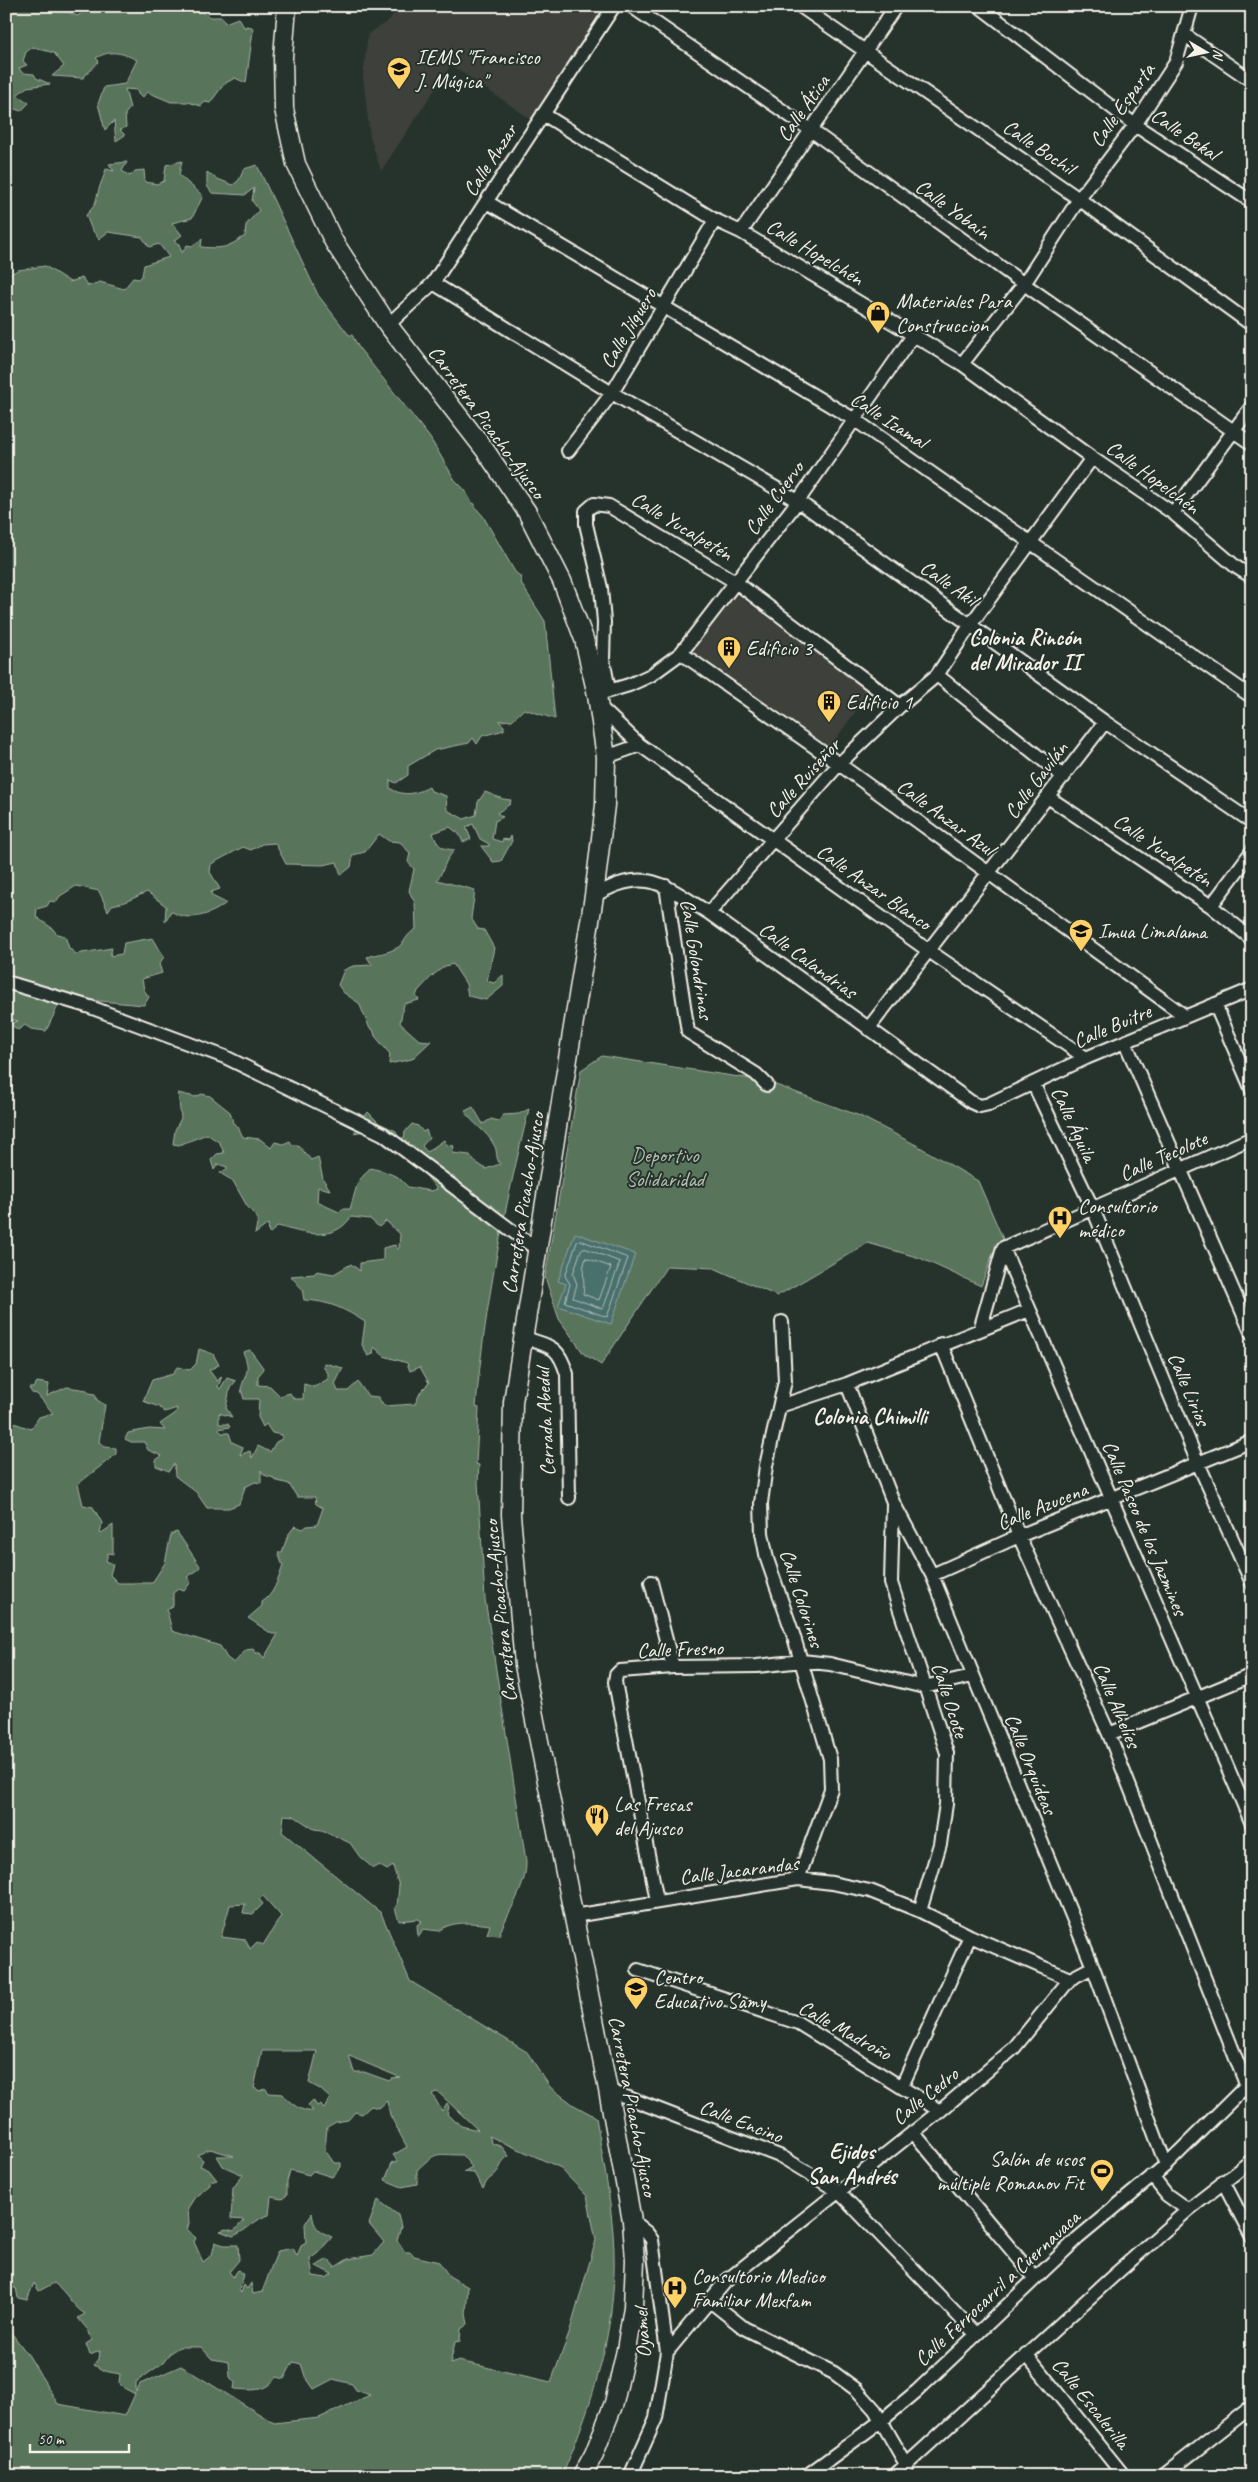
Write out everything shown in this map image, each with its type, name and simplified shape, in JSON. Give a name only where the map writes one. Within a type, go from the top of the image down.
[{"type":"main road","name":"Carretera Picacho-Ajusco","points":[[287,6],[283,57],[284,109],[296,164],[334,242],[388,325],[485,450],[527,512],[562,581],[584,639],[602,697],[606,757],[605,804],[594,896],[525,1338],[513,1402],[511,1515],[524,1665],[632,2221],[634,2260],[633,2307],[626,2350],[614,2403],[594,2454],[582,2476]]},
{"type":"street","name":"Calle Anzar","points":[[388,325],[434,283],[614,6]]},
{"type":"street","name":"Calle Yobaín","points":[[631,6],[812,131],[1024,284],[1252,444]]},
{"type":"street","name":"Calle Bochil","points":[[800,6],[1079,199],[1252,325]]},
{"type":"street","name":"Calle Ática","points":[[741,232],[866,53],[896,6]]},
{"type":"street","name":"Calle Bekal","points":[[979,6],[1135,124],[1252,202]]},
{"type":"street","name":"Calle Esparta","points":[[962,364],[1024,284],[1079,199],[1135,124],[1176,62],[1192,6]]},
{"type":"street","points":[[1184,35],[1252,81]]},
{"type":"street","name":"Calle Hopelchén","points":[[543,114],[715,220],[741,232],[962,364],[1092,458],[1173,513],[1236,567],[1252,577]]},
{"type":"street","name":"Calle Izamal","points":[[487,202],[855,420],[1252,697]]},
{"type":"street","name":"Calle Jilguero","points":[[568,451],[612,393],[715,220]]},
{"type":"street","name":"Calle Akil","points":[[434,283],[612,393],[798,501],[1105,722],[1252,822]]},
{"type":"street","name":"Calle Cuervo","points":[[602,697],[651,675],[681,653],[737,583],[798,501],[914,334]]},
{"type":"street","points":[[1173,513],[1252,406]]},
{"type":"street","name":"Calle Ruiseñor","points":[[708,913],[839,764],[900,706],[937,675],[971,624],[1092,458]]},
{"type":"street","name":"Calle Yucalpetén","points":[[602,697],[604,622],[601,588],[586,524],[586,511],[594,504],[609,506],[737,583],[900,706]]},
{"type":"street","name":"Calle Anzar Azul","points":[[681,653],[839,764],[1185,1016]]},
{"type":"street","points":[[937,675],[1064,777]]},
{"type":"street","name":"Calle Anzar Blanco","points":[[602,697],[640,745],[929,951],[1086,1058]]},
{"type":"street","name":"Calle Gavilán","points":[[868,1029],[1105,722]]},
{"type":"street","points":[[606,757],[640,745]]},
{"type":"street","name":"Calle Yucalpetén","points":[[1048,797],[1211,906],[1252,940]]},
{"type":"street","points":[[1211,906],[1252,851]]},
{"type":"street","name":"Calle Calandrias","points":[[594,896],[613,885],[633,879],[650,881],[666,886],[708,913],[971,1102],[980,1106],[989,1104]]},
{"type":"street","name":"Calle Golondrinas","points":[[666,886],[688,1032],[756,1074],[766,1084]]},
{"type":"street","points":[[6,982],[90,1007],[225,1057],[383,1134],[538,1251]]},
{"type":"street","name":"Calle Buitre","points":[[989,1104],[1086,1058],[1252,990]]},
{"type":"street","points":[[1215,1004],[1252,1090]]},
{"type":"street","points":[[1125,1042],[1252,1334]]},
{"type":"street","name":"Calle Águila","points":[[1033,1083],[1093,1209]]},
{"type":"street","name":"Calle Tecolote","points":[[1003,1248],[1252,1138]]},
{"type":"street","name":"Calle Lirios","points":[[1093,1209],[1198,1463],[1252,1583]]},
{"type":"street","points":[[980,1330],[1003,1248]]},
{"type":"street","name":"Calle Paseo de los Jazmines","points":[[1003,1248],[1252,1824]]},
{"type":"street","points":[[780,1406],[847,1384],[941,1344],[1029,1310]]},
{"type":"street","name":"Calle Colorines","points":[[782,1322],[785,1381],[772,1432],[766,1466],[761,1503],[762,1533],[767,1559],[802,1661],[830,1759],[831,1789],[798,1879]]},
{"type":"street","name":"Cerrada Abedul","points":[[525,1338],[551,1347],[562,1356],[567,1374],[569,1498]]},
{"type":"street","name":"Calle Alhelíes","points":[[941,1344],[1019,1536],[1109,1734],[1249,2082]]},
{"type":"street","name":"Calle Orquídeas","points":[[847,1384],[893,1502],[932,1575],[1092,1967],[1166,2166]]},
{"type":"street","name":"Calle Azucena","points":[[932,1575],[1019,1536],[1252,1441]]},
{"type":"street","name":"Calle Ocote","points":[[893,1502],[891,1583],[946,1753],[946,1804],[940,1844],[920,1911]]},
{"type":"street","points":[[651,1582],[673,1667]]},
{"type":"street","name":"Calle Fresno","points":[[658,1901],[615,1682],[616,1675],[620,1671],[673,1667],[756,1666],[802,1661],[830,1664],[924,1687],[972,1676]]},
{"type":"street","points":[[1109,1734],[1252,1675]]},
{"type":"street","name":"Calle Jacarandas","points":[[574,1916],[798,1879],[832,1883],[870,1891],[920,1911],[970,1936],[1070,1980]]},
{"type":"street","points":[[902,2086],[970,1936]]},
{"type":"street","name":"Calle Cedro","points":[[667,2352],[726,2281],[940,2111],[1014,2048],[1070,1980],[1092,1967]]},
{"type":"street","name":"Calle Madroño","points":[[638,1970],[798,2023],[940,2111]]},
{"type":"street","name":"Calle Ferrocarril a Cuernavaca","points":[[806,2476],[881,2421],[917,2391],[1035,2278],[1166,2166],[1249,2082]]},
{"type":"street","name":"Calle Encino","points":[[608,2090],[782,2157],[838,2191],[976,2334]]},
{"type":"street","points":[[913,2132],[1035,2278]]},
{"type":"street","points":[[894,2476],[1026,2354],[1188,2210],[1252,2160]]},
{"type":"street","points":[[1152,2176],[1167,2194],[1188,2210]]},
{"type":"street","points":[[1224,2182],[1252,2237]]},
{"type":"street","name":"Oyamel","points":[[630,2476],[656,2418],[667,2352],[652,2240],[647,2233],[632,2221]]},
{"type":"street","points":[[710,2300],[744,2328],[834,2373],[857,2390],[875,2410],[907,2466]]},
{"type":"street","name":"Calle Escalerilla","points":[[1026,2354],[1124,2476]]},
{"type":"street","points":[[1163,2476],[1251,2407]]},
{"type":"shaded area","name":"IEMS \"Francisco J. Múgica\"","points":[[400,6],[612,6],[535,122],[451,65],[381,171],[370,137],[363,77],[368,34],[388,21]]},
{"type":"shaded area","points":[[736,594],[871,690],[827,751],[688,657]]},
{"type":"green space","points":[[14,6],[60,6],[65,11],[78,16],[87,6],[190,6],[211,17],[222,17],[225,23],[238,18],[245,28],[246,26],[252,27],[253,31],[246,83],[235,78],[224,84],[210,103],[205,102],[201,106],[188,102],[171,102],[147,92],[142,98],[137,90],[125,89],[130,108],[125,114],[126,127],[120,130],[125,135],[116,141],[114,121],[105,130],[98,104],[104,87],[125,84],[137,60],[117,53],[101,55],[96,58],[99,61],[83,78],[52,76],[64,66],[54,53],[33,47],[26,52],[23,61],[27,65],[19,68],[22,73],[34,74],[36,78],[50,84],[27,87],[17,95],[29,103],[21,111],[6,106],[6,10]]},
{"type":"green space","points":[[182,161],[179,175],[203,196],[192,218],[172,223],[182,235],[174,241],[179,244],[182,253],[187,245],[192,246],[202,239],[201,247],[220,248],[245,236],[246,225],[259,210],[252,201],[254,188],[245,195],[212,193],[207,186],[207,172],[215,178],[233,185],[239,180],[244,169],[257,165],[318,295],[349,335],[352,335],[359,348],[430,438],[455,480],[465,490],[472,503],[475,504],[475,507],[483,516],[515,572],[520,576],[522,585],[545,621],[555,719],[524,709],[512,720],[499,721],[504,726],[504,730],[482,736],[477,744],[473,738],[469,743],[435,750],[408,766],[408,775],[396,783],[390,780],[390,788],[399,793],[414,793],[429,787],[431,791],[446,796],[447,810],[464,819],[476,815],[478,802],[485,792],[511,800],[510,804],[497,813],[503,817],[495,821],[492,839],[502,842],[503,839],[509,840],[511,836],[512,841],[501,861],[493,862],[481,846],[489,846],[489,844],[480,839],[473,824],[466,827],[471,839],[463,842],[459,834],[450,827],[433,833],[436,841],[441,846],[455,850],[448,858],[437,880],[475,890],[471,918],[478,929],[484,930],[494,948],[487,981],[494,983],[503,975],[503,986],[486,1000],[468,996],[466,984],[453,964],[445,966],[432,976],[418,991],[416,996],[419,1000],[404,1004],[400,1023],[419,1040],[431,1041],[412,1059],[389,1064],[390,1054],[375,1036],[373,1029],[370,1029],[359,1003],[344,993],[338,985],[344,970],[353,966],[372,965],[367,957],[399,947],[409,934],[416,929],[415,903],[409,891],[414,869],[408,862],[410,853],[400,842],[389,841],[379,834],[365,852],[353,855],[351,867],[341,875],[337,862],[323,865],[286,864],[275,843],[262,844],[251,850],[243,847],[211,864],[210,872],[220,889],[211,892],[212,896],[226,903],[214,911],[199,916],[177,915],[171,911],[165,922],[166,906],[147,892],[125,902],[112,905],[108,911],[99,891],[76,886],[60,896],[56,902],[50,901],[47,906],[37,909],[36,917],[52,928],[57,934],[65,936],[69,948],[76,954],[112,948],[110,956],[122,954],[124,943],[153,938],[164,957],[159,964],[162,973],[142,979],[144,990],[149,997],[144,1005],[55,997],[58,1006],[46,1031],[31,1029],[25,1025],[18,1030],[10,1024],[18,1021],[6,1017],[6,276],[18,270],[45,266],[70,282],[82,278],[88,286],[100,282],[124,289],[133,278],[139,279],[142,276],[144,265],[169,257],[159,244],[149,247],[142,237],[108,232],[99,239],[91,228],[86,215],[95,203],[106,169],[114,171],[109,164],[127,162],[122,171],[130,176],[135,171],[144,170],[145,182],[157,184],[164,181],[166,165]]},
{"type":"green space","name":"Deportivo Solidaridad","points":[[602,1056],[765,1081],[860,1116],[918,1146],[978,1181],[1003,1239],[995,1248],[981,1286],[920,1258],[868,1243],[777,1296],[714,1268],[667,1266],[601,1365],[584,1354],[559,1319],[545,1277],[581,1070]]},
{"type":"green space","points":[[178,1093],[195,1097],[202,1094],[210,1096],[230,1112],[233,1123],[238,1127],[243,1137],[260,1139],[271,1148],[275,1142],[283,1144],[290,1141],[292,1145],[298,1145],[311,1160],[318,1157],[323,1179],[330,1190],[318,1187],[317,1202],[339,1212],[342,1209],[350,1209],[358,1182],[370,1168],[398,1177],[408,1187],[430,1191],[437,1189],[418,1166],[369,1130],[354,1133],[368,1112],[379,1123],[396,1131],[398,1138],[404,1138],[405,1132],[412,1124],[418,1126],[423,1132],[426,1130],[429,1138],[422,1146],[427,1152],[444,1140],[447,1145],[454,1146],[452,1153],[470,1155],[474,1161],[486,1169],[500,1164],[495,1147],[488,1136],[465,1111],[473,1107],[483,1124],[491,1119],[499,1121],[503,1115],[519,1114],[529,1109],[512,1182],[490,1295],[476,1407],[479,1408],[476,1464],[479,1465],[478,1482],[485,1599],[526,1861],[520,1890],[499,1935],[487,1934],[490,1925],[463,1923],[450,1925],[439,1931],[423,1929],[418,1937],[417,1925],[422,1921],[418,1919],[399,1921],[395,1908],[397,1906],[399,1886],[393,1866],[387,1870],[379,1865],[373,1868],[360,1857],[350,1843],[322,1830],[314,1829],[294,1816],[284,1815],[282,1832],[381,1913],[410,1981],[527,2052],[550,2087],[574,2105],[596,2117],[612,2218],[613,2297],[609,2327],[594,2387],[585,2417],[562,2476],[6,2476],[6,2326],[29,2356],[58,2404],[125,2416],[135,2394],[119,2383],[120,2374],[104,2371],[94,2365],[99,2359],[100,2351],[90,2355],[86,2344],[92,2340],[88,2330],[78,2318],[85,2314],[54,2283],[39,2291],[34,2283],[27,2300],[18,2298],[16,2288],[6,2288],[6,1430],[14,1423],[31,1429],[39,1417],[53,1413],[37,1394],[32,1393],[29,1388],[33,1388],[37,1382],[49,1384],[47,1396],[67,1387],[87,1390],[89,1393],[95,1394],[97,1400],[105,1405],[99,1442],[105,1447],[116,1448],[116,1454],[78,1484],[83,1505],[93,1507],[102,1523],[100,1534],[113,1525],[113,1554],[108,1553],[106,1561],[113,1564],[110,1575],[118,1583],[152,1583],[165,1563],[171,1534],[177,1532],[200,1566],[198,1570],[187,1577],[191,1582],[184,1591],[178,1589],[173,1593],[173,1606],[167,1610],[172,1631],[220,1646],[227,1658],[234,1663],[246,1650],[253,1649],[264,1658],[278,1634],[272,1634],[248,1618],[262,1606],[262,1602],[270,1595],[275,1586],[283,1566],[278,1553],[282,1552],[288,1535],[295,1526],[303,1529],[307,1526],[317,1525],[323,1508],[316,1504],[315,1497],[297,1497],[289,1484],[264,1475],[261,1470],[261,1483],[255,1482],[245,1487],[239,1504],[229,1508],[207,1508],[196,1492],[175,1476],[174,1463],[169,1471],[156,1466],[156,1460],[162,1456],[148,1450],[144,1442],[131,1442],[125,1439],[128,1433],[149,1429],[165,1430],[160,1424],[176,1413],[177,1408],[165,1412],[159,1407],[143,1401],[152,1380],[173,1374],[177,1367],[190,1370],[196,1364],[199,1349],[213,1354],[219,1365],[209,1370],[217,1381],[222,1376],[218,1387],[220,1389],[227,1378],[236,1381],[230,1388],[226,1408],[232,1417],[219,1413],[219,1424],[228,1424],[230,1427],[218,1429],[222,1433],[229,1433],[232,1442],[243,1447],[240,1455],[250,1451],[252,1458],[258,1446],[270,1452],[276,1442],[282,1439],[282,1435],[272,1433],[266,1424],[263,1427],[258,1417],[259,1399],[244,1399],[241,1389],[247,1367],[243,1352],[250,1350],[264,1369],[258,1376],[258,1385],[270,1386],[280,1396],[290,1393],[294,1399],[303,1399],[304,1384],[314,1387],[328,1379],[328,1373],[323,1367],[324,1363],[343,1368],[335,1384],[338,1391],[348,1391],[358,1382],[368,1396],[378,1397],[384,1406],[415,1404],[421,1391],[429,1383],[420,1367],[410,1371],[407,1363],[384,1356],[374,1347],[373,1354],[368,1356],[362,1345],[365,1322],[336,1306],[304,1300],[302,1289],[291,1276],[314,1274],[317,1271],[334,1274],[351,1264],[360,1271],[360,1263],[383,1260],[383,1248],[395,1245],[397,1249],[399,1248],[400,1234],[386,1221],[379,1227],[370,1219],[351,1217],[344,1225],[327,1233],[307,1233],[278,1226],[269,1234],[268,1224],[255,1234],[258,1219],[247,1206],[233,1181],[220,1173],[227,1169],[227,1167],[218,1164],[214,1170],[211,1160],[217,1154],[224,1153],[220,1143],[207,1134],[179,1145],[173,1144],[175,1130],[181,1118]],"holes":[[[263,1896],[281,1916],[263,1945],[257,1942],[250,1949],[246,1940],[221,1937],[230,1905],[245,1904],[243,1913],[253,1914],[263,1904],[259,1899]],[[262,2051],[317,2051],[309,2083],[320,2089],[330,2098],[324,2109],[321,2104],[317,2106],[313,2100],[308,2105],[313,2111],[309,2111],[296,2107],[283,2094],[269,2093],[265,2088],[260,2091],[254,2088]],[[349,2056],[400,2077],[392,2078],[389,2081],[364,2072],[354,2072]],[[439,2093],[478,2130],[461,2126],[458,2122],[455,2122],[447,2114],[449,2107],[447,2103],[442,2111],[432,2094]],[[387,2101],[390,2115],[407,2147],[393,2155],[398,2161],[392,2163],[385,2180],[402,2187],[417,2184],[417,2170],[433,2156],[441,2154],[462,2155],[472,2167],[463,2172],[474,2173],[483,2189],[488,2180],[509,2156],[502,2147],[492,2143],[489,2136],[559,2167],[587,2196],[596,2240],[569,2334],[551,2382],[459,2361],[450,2364],[455,2342],[460,2341],[461,2329],[468,2324],[466,2314],[468,2287],[449,2276],[439,2262],[414,2256],[411,2252],[405,2252],[397,2240],[401,2227],[398,2215],[378,2200],[369,2224],[384,2242],[373,2255],[348,2259],[335,2267],[328,2259],[316,2266],[332,2274],[326,2278],[313,2276],[310,2259],[332,2237],[323,2233],[318,2228],[312,2213],[305,2224],[306,2243],[301,2246],[297,2256],[293,2248],[278,2251],[262,2292],[253,2294],[251,2283],[247,2289],[244,2285],[241,2293],[239,2290],[244,2275],[238,2270],[233,2277],[229,2272],[239,2260],[238,2245],[224,2245],[215,2242],[212,2255],[203,2262],[194,2242],[196,2238],[187,2230],[189,2223],[188,2208],[195,2197],[210,2185],[210,2182],[217,2180],[209,2170],[200,2166],[203,2160],[197,2155],[210,2149],[234,2156],[217,2156],[223,2166],[243,2175],[233,2188],[231,2219],[244,2220],[234,2231],[226,2229],[220,2231],[233,2236],[269,2215],[271,2197],[282,2199],[287,2195],[287,2181],[290,2170],[309,2175],[313,2171],[332,2177],[341,2167],[341,2163],[334,2163],[325,2150],[327,2127],[336,2122],[348,2120],[355,2112],[362,2114],[371,2106],[379,2108]],[[179,2347],[201,2347],[212,2359],[229,2362],[230,2377],[235,2383],[234,2389],[258,2389],[267,2386],[276,2377],[284,2379],[293,2362],[301,2364],[305,2376],[314,2389],[333,2379],[352,2384],[356,2390],[370,2395],[319,2418],[274,2423],[181,2366],[140,2384],[136,2392],[136,2382],[163,2363],[171,2352]]]},
{"type":"water","points":[[575,1233],[635,1254],[611,1324],[558,1306],[566,1284],[558,1281]]},
{"type":"place","name":"IEMS \"Francisco J. Múgica\"","points":[[399,90]]},
{"type":"place","name":"Materiales Para Construccion","points":[[878,334]]},
{"type":"place","name":"Edificio 3","points":[[729,669]]},
{"type":"place","name":"Edificio 1","points":[[829,723]]},
{"type":"place","name":"Imua Limalama","points":[[1081,952]]},
{"type":"place","name":"Consultorio médico","points":[[1060,1239]]},
{"type":"place","name":"Las Fresas del Ajusco","points":[[597,1837]]},
{"type":"place","name":"Centro Educativo Samy","points":[[636,2010]]},
{"type":"place","name":"Salón de usos múltiple Romanov Fit","points":[[1102,2192]]},
{"type":"place","name":"Consultorio Medico Familiar Mexfam","points":[[675,2309]]},
{"type":"district","name":"Colonia Rincón del Mirador II","points":[[1025,650]]},
{"type":"district","name":"Colonia Chimilli","points":[[870,1417]]},
{"type":"district","name":"Ejidos San Andrés","points":[[852,2164]]}]
